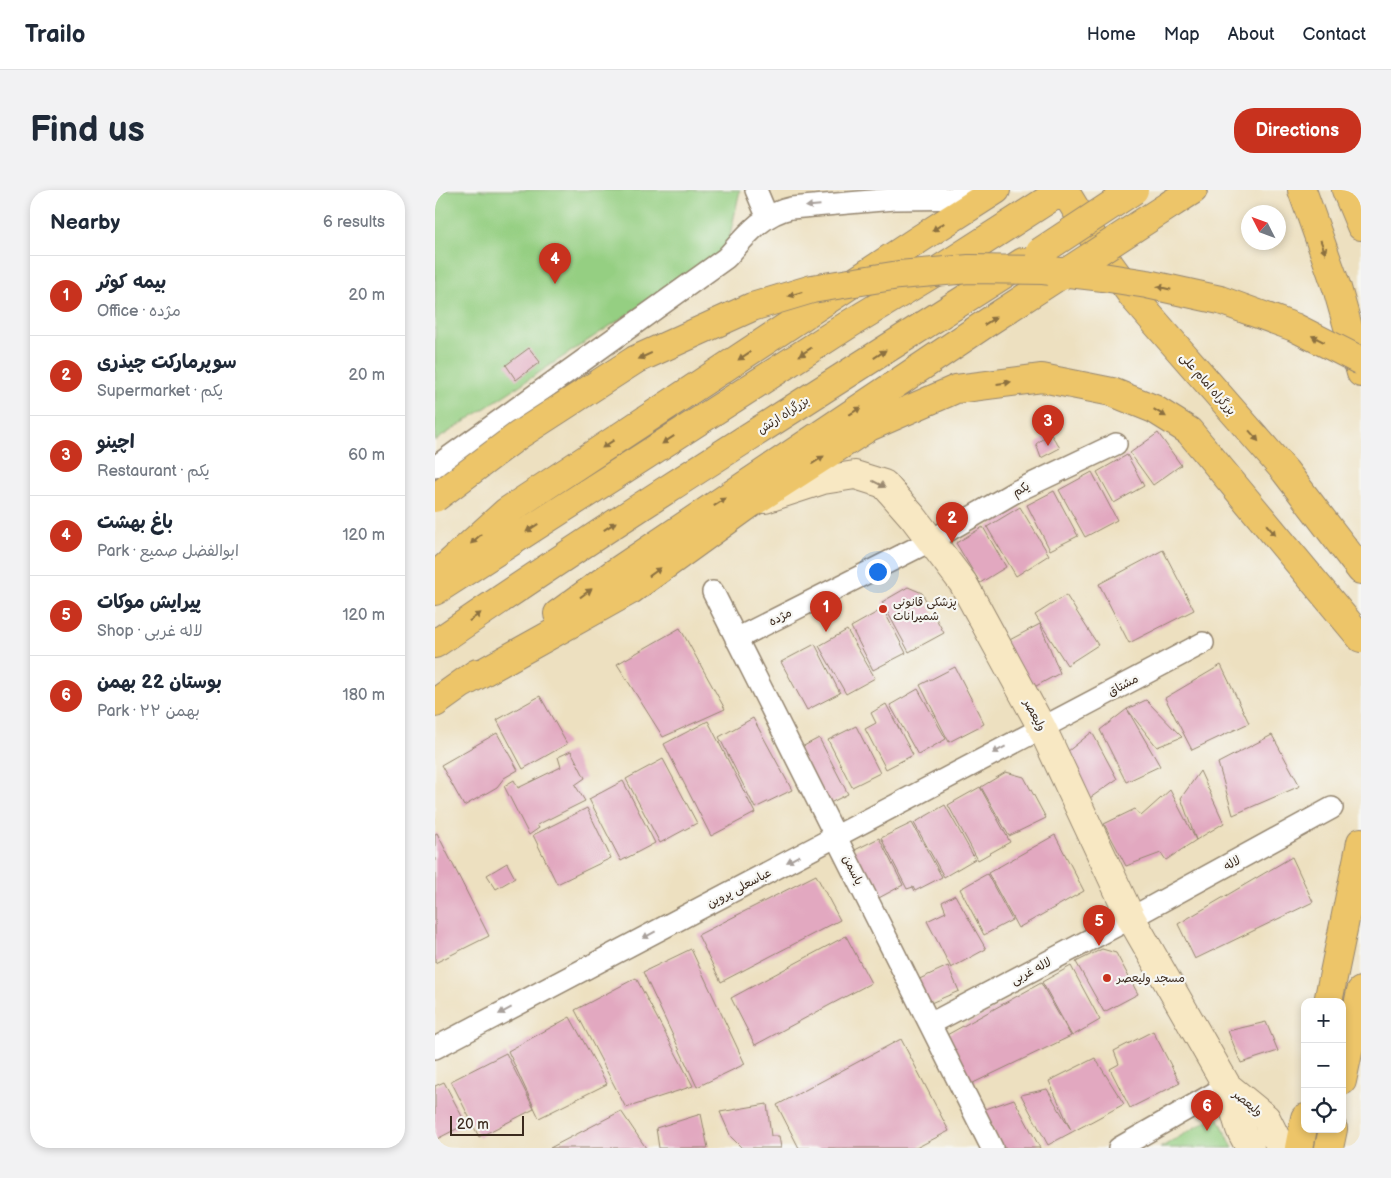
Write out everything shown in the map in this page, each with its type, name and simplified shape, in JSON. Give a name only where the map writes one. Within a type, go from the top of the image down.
[{"type":"highway","points":[[435,590],[851,323],[937,272],[1063,190]]},
{"type":"highway","name":"بزرگراه امام علی","points":[[1063,190],[1110,265],[1134,298],[1285,471],[1361,570]]},
{"type":"highway","name":"بزرگراه ارتش","points":[[435,644],[540,572],[657,496],[1134,190]]},
{"type":"highway","points":[[1346,190],[1361,226]]},
{"type":"highway","points":[[435,576],[506,512],[991,193]]},
{"type":"highway","points":[[1304,195],[1337,288],[1361,373]]},
{"type":"highway","points":[[435,703],[613,574],[971,333],[1182,197]]},
{"type":"highway","points":[[435,498],[519,435],[635,360],[752,307],[812,289],[899,276],[969,269],[1043,270],[1147,284],[1220,300],[1285,323],[1361,361]]},
{"type":"highway","points":[[462,684],[631,590],[749,504],[869,427],[956,389],[1042,378],[1112,392],[1154,409],[1189,431],[1361,638]]},
{"type":"highway","points":[[1330,998],[1361,842]]},
{"type":"highway","points":[[1346,1062],[1361,991]]},
{"type":"highway","points":[[1299,1148],[1302,1133]]},
{"type":"highway","points":[[1329,1148],[1332,1133]]},
{"type":"main road","name":"ولیعصر","points":[[749,504],[823,480],[855,475],[884,484],[913,517],[963,583],[1042,728],[1131,918],[1227,1086],[1240,1130],[1250,1148]]},
{"type":"main road","name":"ولیعصر","points":[[1227,1086],[1266,1118],[1281,1148]]},
{"type":"street","points":[[756,190],[767,216]]},
{"type":"street","points":[[435,467],[725,258],[767,216],[777,211],[894,198],[991,193]]},
{"type":"street","name":"یکم","points":[[930,541],[1015,492],[1116,444]]},
{"type":"street","name":"مژده","points":[[737,639],[930,541]]},
{"type":"street","name":"یاسمن","points":[[713,592],[992,1148]]},
{"type":"street","name":"مشتاق","points":[[1042,728],[1203,643]]},
{"type":"street","name":"عباسعلی پروین","points":[[435,1048],[1042,728]]},
{"type":"street","name":"لاله","points":[[1131,918],[1332,808]]},
{"type":"street","name":"لاله غربی","points":[[930,1024],[1131,918]]},
{"type":"street","points":[[1119,1148],[1227,1086]]},
{"type":"green space","points":[[435,190],[740,190],[727,249],[435,441]]},
{"type":"green space","points":[[1217,1115],[1233,1148],[1160,1148]]},
{"type":"building","points":[[529,348],[540,362],[516,380],[506,365]]},
{"type":"building","points":[[1050,433],[1060,448],[1041,458],[1036,444]]},
{"type":"building","points":[[1158,433],[1181,465],[1153,485],[1130,453]]},
{"type":"building","points":[[1127,455],[1144,486],[1114,503],[1097,472]]},
{"type":"building","points":[[1092,472],[1117,520],[1085,537],[1059,490]]},
{"type":"building","points":[[1054,491],[1078,536],[1050,550],[1027,505]]},
{"type":"building","points":[[1020,507],[1049,555],[1016,576],[987,527]]},
{"type":"building","points":[[983,527],[1006,567],[980,583],[956,543]]},
{"type":"building","points":[[1163,550],[1194,610],[1129,643],[1099,584]]},
{"type":"building","points":[[908,587],[922,593],[944,633],[909,652],[882,602]]},
{"type":"building","points":[[1066,595],[1098,645],[1067,665],[1035,615]]},
{"type":"building","points":[[883,609],[906,653],[873,670],[851,627]]},
{"type":"building","points":[[1040,624],[1060,673],[1027,691],[1002,644]]},
{"type":"building","points":[[680,628],[725,709],[663,737],[617,664]]},
{"type":"building","points":[[847,630],[875,678],[846,694],[819,646]]},
{"type":"building","points":[[815,644],[840,693],[807,710],[781,662]]},
{"type":"building","points":[[1221,665],[1249,723],[1192,750],[1165,698]]},
{"type":"building","points":[[955,667],[984,724],[949,742],[920,685]]},
{"type":"building","points":[[918,689],[946,739],[918,755],[890,705]]},
{"type":"building","points":[[540,696],[567,744],[523,769],[497,720]]},
{"type":"building","points":[[1146,700],[1182,737],[1157,747],[1127,709]]},
{"type":"building","points":[[886,704],[913,755],[886,769],[865,729],[876,723],[871,713]]},
{"type":"building","points":[[1127,709],[1160,766],[1126,782],[1100,730]]},
{"type":"building","points":[[753,718],[792,790],[755,808],[719,737]]},
{"type":"building","points":[[708,721],[755,813],[711,836],[664,744]]},
{"type":"building","points":[[856,726],[880,773],[852,787],[828,740]]},
{"type":"building","points":[[1092,732],[1117,779],[1090,798],[1067,752]]},
{"type":"building","points":[[497,733],[518,770],[504,778],[497,787],[464,806],[441,765]]},
{"type":"building","points":[[1272,735],[1300,786],[1233,815],[1218,763]]},
{"type":"building","points":[[819,738],[848,794],[826,805],[798,749]]},
{"type":"building","points":[[571,751],[585,778],[575,785],[585,801],[537,825],[539,828],[529,835],[504,786],[514,780],[518,788],[561,767],[558,757]]},
{"type":"building","points":[[663,759],[697,823],[660,843],[626,779]]},
{"type":"building","points":[[1200,771],[1224,823],[1196,840],[1181,798]]},
{"type":"building","points":[[1006,772],[1024,777],[1046,818],[1009,836],[981,787]]},
{"type":"building","points":[[623,781],[655,843],[621,861],[589,799]]},
{"type":"building","points":[[980,787],[1010,842],[978,860],[948,805]]},
{"type":"building","points":[[1170,790],[1196,840],[1166,860],[1161,853],[1126,866],[1104,824],[1135,809],[1141,816]]},
{"type":"building","points":[[945,805],[975,859],[944,877],[914,823]]},
{"type":"building","points":[[587,808],[611,858],[557,884],[533,835]]},
{"type":"building","points":[[912,823],[942,877],[915,891],[913,887],[907,889],[881,838]]},
{"type":"building","points":[[437,833],[489,936],[435,963],[435,834]]},
{"type":"building","points":[[1055,835],[1084,891],[1018,928],[988,873]]},
{"type":"building","points":[[879,838],[903,885],[875,900],[851,852]]},
{"type":"building","points":[[1292,857],[1313,902],[1195,959],[1178,924]]},
{"type":"building","points":[[507,863],[515,878],[496,889],[487,875]]},
{"type":"building","points":[[987,874],[1012,920],[984,935],[960,889]]},
{"type":"building","points":[[816,875],[840,920],[721,982],[698,935]]},
{"type":"building","points":[[955,895],[986,949],[951,968],[927,921],[946,912],[942,902]]},
{"type":"building","points":[[846,936],[871,983],[755,1045],[731,998]]},
{"type":"building","points":[[691,949],[745,1064],[697,1087],[643,972]]},
{"type":"building","name":"مسجد ولیعصر","points":[[1102,949],[1116,953],[1138,994],[1104,1012],[1076,962]]},
{"type":"building","points":[[948,966],[959,991],[926,1005],[915,981]]},
{"type":"building","points":[[1071,966],[1100,1020],[1072,1036],[1042,982]]},
{"type":"building","points":[[636,978],[693,1086],[626,1108],[575,1010]]},
{"type":"building","points":[[1041,983],[1071,1036],[971,1084],[945,1036]]},
{"type":"building","points":[[570,1017],[607,1084],[539,1118],[508,1051]]},
{"type":"building","points":[[1266,1022],[1278,1051],[1241,1063],[1228,1031]]},
{"type":"building","points":[[1153,1031],[1180,1083],[1130,1108],[1110,1069],[1119,1064],[1114,1051]]},
{"type":"building","points":[[901,1039],[949,1131],[916,1148],[799,1148],[777,1105]]},
{"type":"building","points":[[506,1053],[534,1109],[479,1137],[451,1081]]},
{"type":"building","points":[[1095,1058],[1124,1104],[1048,1145],[1021,1095],[1047,1089],[1071,1130],[1049,1081]]},
{"type":"building","points":[[444,1082],[466,1124],[435,1140],[435,1086]]},
{"type":"building","points":[[1014,1099],[1040,1148],[1002,1148],[983,1110]]},
{"type":"building","points":[[767,1104],[771,1136],[779,1136],[781,1148],[742,1148],[731,1137],[720,1112]]},
{"type":"building","points":[[621,1111],[646,1148],[550,1148]]},
{"type":"building","points":[[701,1114],[708,1148],[659,1148],[656,1128]]},
{"type":"place","name":"باغ بهشت","points":[[555,284]]},
{"type":"place","name":"اچینو","points":[[1048,446]]},
{"type":"place","name":"سوپرمارکت چیذری","points":[[952,543]]},
{"type":"place","name":"پزشکی قانونی شمیرانات","points":[[883,609]]},
{"type":"place","name":"بیمه کوثر","points":[[826,632]]},
{"type":"place","name":"پیرایش موکات","points":[[1099,946]]},
{"type":"place","name":"مسجد ولیعصر","points":[[1107,978]]},
{"type":"place","name":"بوستان 22 بهمن","points":[[1207,1131]]}]
